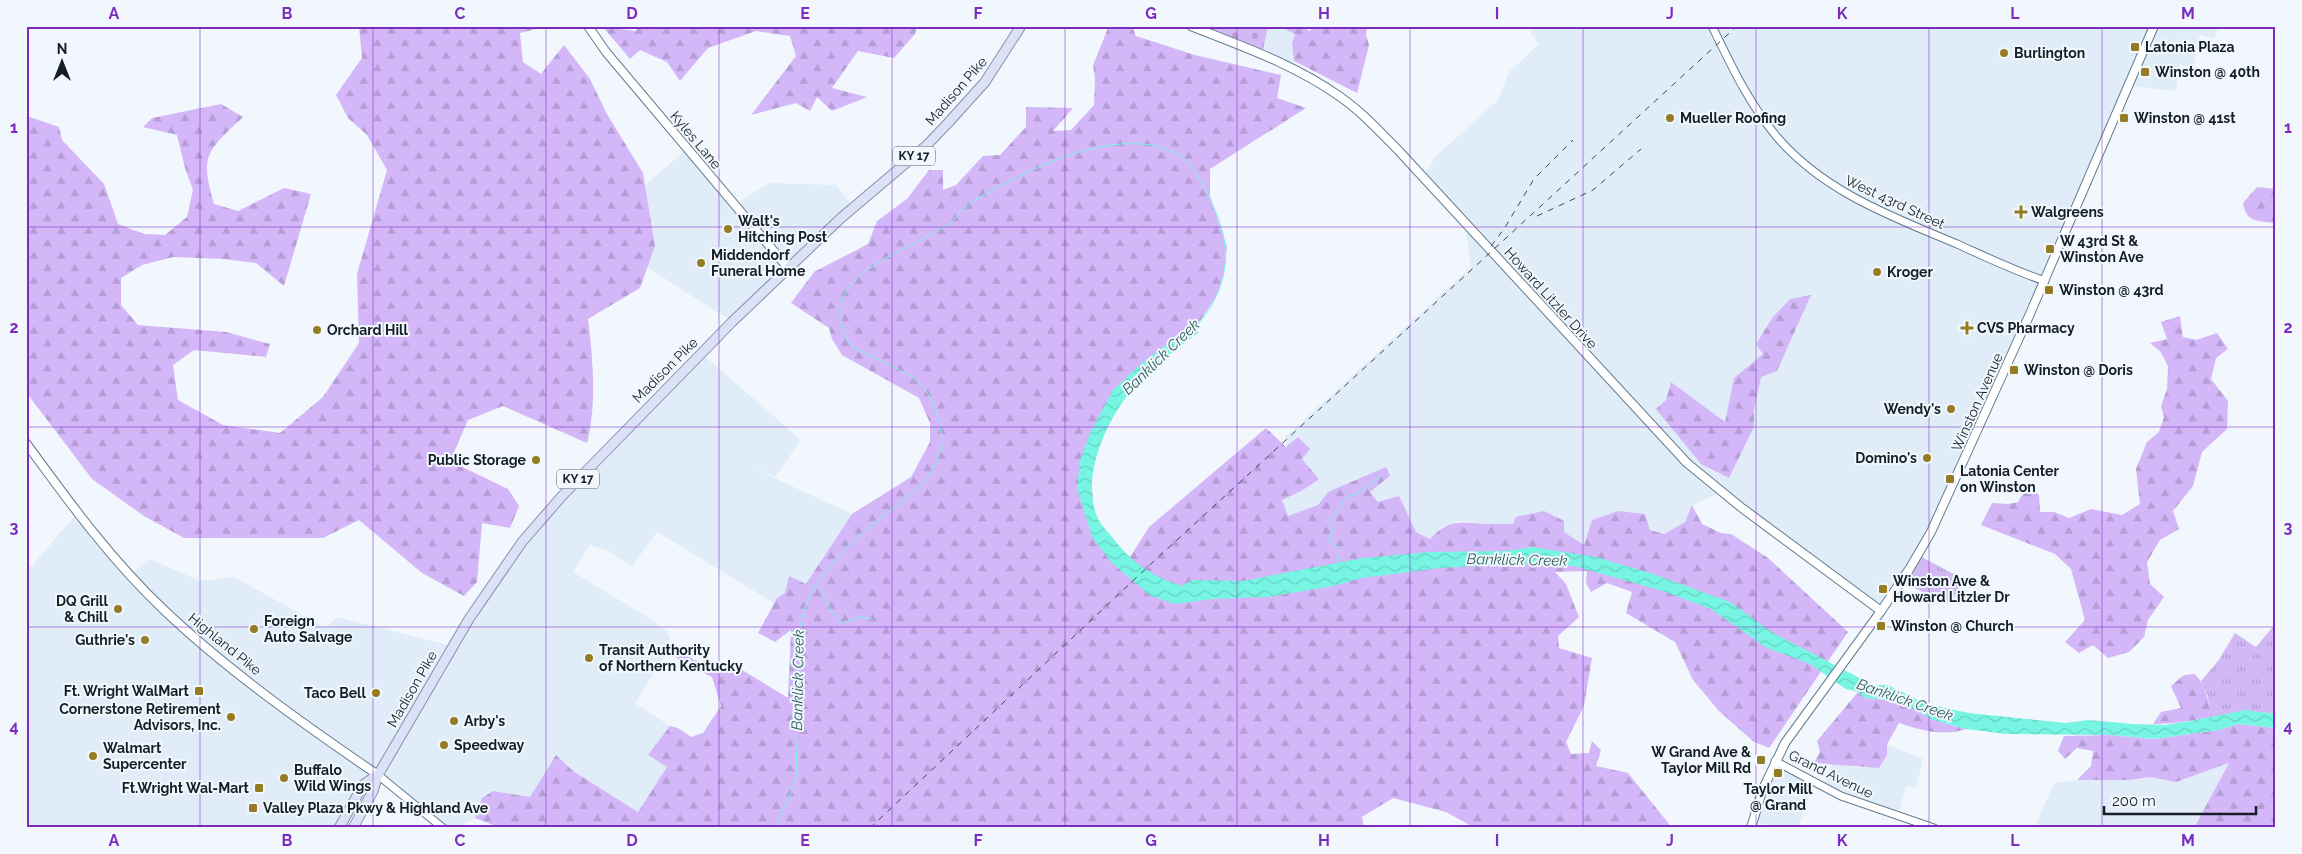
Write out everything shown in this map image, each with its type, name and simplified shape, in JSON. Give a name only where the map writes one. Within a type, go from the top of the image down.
[{"type":"main road","name":"Kyles Lane","points":[[588,26],[606,52],[788,268]]},
{"type":"main road","name":"Madison Pike","points":[[353,828],[373,791],[378,775],[469,619],[518,547],[562,496],[666,388],[788,268],[948,123],[985,82],[1021,26]]},
{"type":"main road","name":"Howard Litzler Drive","points":[[1191,26],[1297,70],[1325,86],[1360,113],[1398,150],[1687,463],[1742,508],[1881,611]]},
{"type":"main road","name":"Winston Avenue","points":[[1751,828],[1762,791],[1775,761],[1792,732],[1881,611],[1910,568],[1930,532],[2045,281],[2154,26]]},
{"type":"main road","name":"Highland Pike","points":[[26,443],[98,538],[163,609],[230,667],[378,775]]},
{"type":"main road","name":"Madison Pike","points":[[339,828],[363,785],[378,775]]},
{"type":"street","name":"West 43rd Street","points":[[1714,30],[1744,89],[1765,122],[1795,156],[1827,182],[1868,206],[2045,281]]},
{"type":"street","name":"Grand Avenue","points":[[1775,761],[1841,796],[1934,828]]},
{"type":"street","name":"Highland Pike","points":[[378,775],[443,828]]},
{"type":"shaded area","points":[[1268,26],[1286,26],[1285,29],[1295,34],[1292,44],[1294,61],[1288,66],[1262,55]]},
{"type":"shaded area","points":[[1526,26],[2219,26],[2214,39],[2200,35],[2193,67],[2179,65],[2176,91],[2129,86],[1942,510],[1881,611],[1722,492],[1693,505],[1685,522],[1664,534],[1650,530],[1618,511],[1592,520],[1584,545],[1564,532],[1514,524],[1485,524],[1461,521],[1440,528],[1430,539],[1416,532],[1399,496],[1378,502],[1370,491],[1390,476],[1328,492],[1318,505],[1288,516],[1281,500],[1303,490],[1302,459],[1309,449],[1286,447],[1287,441],[1285,437],[1471,267],[1465,223],[1423,177],[1436,156],[1498,100],[1509,72],[1539,44]]},
{"type":"shaded area","points":[[687,149],[734,205],[769,183],[836,185],[854,208],[732,322],[647,267],[655,246],[645,185]]},
{"type":"shaded area","points":[[701,353],[801,440],[775,477],[753,468],[852,514],[806,584],[785,593],[777,598],[774,603],[657,532],[632,566],[608,551],[590,545],[573,572],[646,616],[669,635],[670,647],[635,703],[670,726],[649,755],[667,767],[638,812],[573,771],[556,755],[530,797],[493,791],[482,798],[475,818],[458,828],[443,828],[378,775],[363,785],[339,828],[26,828],[26,706],[29,699],[26,695],[26,568],[32,566],[77,513],[130,575],[150,559],[200,581],[234,577],[326,628],[337,617],[453,646],[513,554]]},
{"type":"shaded area","points":[[1887,745],[1923,758],[1916,788],[1906,786],[1898,816],[1822,786],[1832,764],[1864,768],[1887,755]]},
{"type":"shaded area","points":[[1775,761],[1814,782],[1798,828],[1774,828],[1753,821]]},
{"type":"shaded area","points":[[2230,763],[2194,828],[2034,828],[2054,783],[2077,780],[2130,780],[2150,777],[2176,782]]},
{"type":"green space","points":[[359,26],[548,26],[520,33],[523,62],[541,74],[564,45],[590,79],[607,114],[643,173],[655,246],[640,288],[588,319],[593,366],[593,397],[587,443],[503,406],[468,420],[450,461],[508,489],[519,506],[510,528],[482,523],[477,582],[464,596],[422,573],[359,520],[323,538],[184,538],[144,516],[92,479],[26,392],[26,119],[30,117],[59,127],[62,140],[104,184],[118,224],[144,234],[165,235],[187,217],[193,190],[185,168],[177,135],[143,127],[152,118],[221,104],[243,117],[214,146],[210,154],[207,174],[214,204],[238,211],[284,188],[311,194],[284,286],[256,263],[224,259],[173,257],[142,265],[121,278],[121,305],[138,325],[226,332],[270,344],[266,357],[194,350],[173,365],[178,400],[223,425],[280,433],[323,397],[359,343],[357,274],[387,170],[367,135],[348,118],[336,95],[362,58]]},
{"type":"green space","points":[[639,26],[917,26],[915,34],[894,58],[858,51],[832,88],[867,97],[832,111],[817,97],[810,111],[796,103],[751,115],[796,56],[790,36],[756,31],[708,48],[680,81],[667,62],[640,50],[630,59],[603,27],[636,31]]},
{"type":"green space","points":[[1109,26],[1132,26],[1136,36],[1195,55],[1281,75],[1277,98],[1306,108],[1210,169],[1210,196],[1227,247],[1224,275],[1217,295],[1194,330],[1171,346],[1122,393],[1089,457],[1095,523],[1125,565],[1149,527],[1266,428],[1286,447],[1298,437],[1310,449],[1302,459],[1319,479],[1303,490],[1282,500],[1288,516],[1318,505],[1328,492],[1386,467],[1390,476],[1370,492],[1378,502],[1399,496],[1416,532],[1430,539],[1443,528],[1455,523],[1513,524],[1516,517],[1544,511],[1564,521],[1564,532],[1584,545],[1592,520],[1618,511],[1645,514],[1650,530],[1664,534],[1685,522],[1692,505],[1702,524],[1721,533],[1731,534],[1768,558],[1848,632],[1769,748],[1754,742],[1719,711],[1693,680],[1675,642],[1626,613],[1632,592],[1607,583],[1591,592],[1586,583],[1587,571],[1555,572],[1566,584],[1579,617],[1558,636],[1559,648],[1592,658],[1584,706],[1566,742],[1571,754],[1589,753],[1592,741],[1601,750],[1596,766],[1628,773],[1669,824],[1669,828],[1475,828],[1446,812],[1393,798],[1362,817],[1364,828],[501,828],[475,818],[482,798],[493,791],[530,797],[556,755],[573,771],[638,812],[667,767],[648,755],[670,726],[678,728],[691,737],[703,733],[721,706],[712,677],[682,663],[675,656],[675,647],[694,660],[715,665],[731,663],[788,698],[791,630],[775,642],[758,633],[777,598],[785,593],[789,576],[806,584],[852,514],[911,477],[930,442],[930,423],[919,398],[842,355],[832,339],[829,328],[791,303],[814,272],[868,244],[877,221],[907,199],[929,170],[943,170],[943,190],[956,185],[983,156],[1000,155],[1026,127],[1026,107],[1073,108],[1053,131],[1071,130],[1094,105],[1095,79],[1093,65]]},
{"type":"green space","points":[[1191,26],[1268,26],[1262,55]]},
{"type":"green space","points":[[1286,26],[1299,26],[1310,31],[1313,26],[1367,26],[1366,35],[1369,45],[1357,93],[1294,61],[1292,44],[1295,34],[1285,29]]},
{"type":"green space","points":[[2257,187],[2276,189],[2276,223],[2254,220],[2247,214],[2243,203]]},
{"type":"green space","points":[[1811,295],[1777,371],[1761,377],[1754,410],[1754,427],[1729,478],[1701,464],[1656,409],[1666,400],[1671,382],[1725,422],[1734,378],[1763,354],[1756,344],[1773,317],[1790,299]]},
{"type":"green space","points":[[2180,316],[2183,337],[2196,340],[2217,333],[2228,349],[2216,358],[2211,379],[2228,401],[2227,429],[2202,452],[2193,486],[2173,511],[2179,529],[2160,540],[2147,562],[2150,584],[2164,597],[2148,620],[2144,637],[2129,652],[2108,658],[2093,645],[2079,653],[2065,642],[2085,620],[2071,569],[2055,554],[1981,525],[1992,503],[2008,504],[2018,502],[2028,485],[2039,495],[2040,512],[2054,512],[2069,518],[2091,509],[2122,515],[2140,504],[2136,469],[2147,442],[2159,432],[2164,417],[2161,406],[2167,389],[2168,366],[2160,351],[2150,343],[2167,339],[2161,322]]},
{"type":"green space","points":[[1918,555],[1963,579],[1951,604],[1900,582]]},
{"type":"green space","points":[[2276,623],[2276,714],[2256,710],[2210,717],[2208,696],[2201,681],[2218,661],[2235,633],[2256,647]]},
{"type":"green space","points":[[2195,674],[2205,689],[2209,706],[2223,701],[2276,714],[2245,712],[2169,724],[2153,724],[2161,712],[2181,708],[2171,686],[2184,675]]},
{"type":"green space","points":[[1858,692],[1865,698],[1888,700],[1915,710],[1933,720],[1966,729],[1941,732],[1924,730],[1899,723],[1887,744],[1887,755],[1879,768],[1814,763],[1820,752],[1817,741]]},
{"type":"green space","points":[[2238,724],[2276,728],[2276,828],[2194,828],[2229,763],[2176,782],[2150,777],[2130,780],[2077,780],[2091,766],[2093,751],[2077,748],[2065,759],[2058,751],[2064,736],[2110,735],[2154,739],[2219,730]]},
{"type":"water","points":[[1186,330],[1199,332],[1152,369],[1127,396],[1116,412],[1100,447],[1094,466],[1092,484],[1093,502],[1098,519],[1119,546],[1143,568],[1171,582],[1182,586],[1192,580],[1243,581],[1363,558],[1429,552],[1505,551],[1532,547],[1596,557],[1653,574],[1730,602],[1773,633],[1873,685],[1888,685],[1926,704],[1969,713],[2066,723],[2088,720],[2165,725],[2245,710],[2276,714],[2276,728],[2238,724],[2219,730],[2154,739],[2110,735],[2006,734],[1966,729],[1933,720],[1915,710],[1888,700],[1865,698],[1858,692],[1846,689],[1810,664],[1767,648],[1711,609],[1663,591],[1574,566],[1514,564],[1440,568],[1362,578],[1333,586],[1268,597],[1212,599],[1175,604],[1151,596],[1113,564],[1092,537],[1077,488],[1080,461],[1090,433],[1113,390],[1143,362]]},
{"type":"waterway","name":"Banklick Creek","points":[[775,828],[791,793],[797,774],[796,660],[802,616],[809,597],[827,570],[852,542],[924,482],[940,452],[941,435],[937,415],[923,387],[901,370],[852,347],[848,341],[842,326],[841,309],[842,301],[849,287],[868,269],[944,227],[971,203],[1018,177],[1066,156],[1091,149],[1116,144],[1140,144],[1163,148],[1187,161],[1201,181],[1219,220],[1225,251],[1222,279],[1218,293],[1211,306],[1192,331]]},
{"type":"waterway","points":[[1338,563],[1340,548],[1334,545],[1333,542],[1329,542],[1334,524],[1330,520],[1347,497],[1356,494],[1382,476]]},
{"type":"waterway","points":[[819,585],[831,611],[841,623],[861,617],[872,619]]},
{"type":"railway","points":[[870,828],[1153,562],[1737,26]]},
{"type":"railway","points":[[1491,246],[1504,229],[1534,179],[1573,140]]},
{"type":"railway","points":[[1537,216],[1593,190],[1641,149]]},
{"type":"place","name":"Latonia Plaza","points":[[2135,47]]},
{"type":"place","name":"Burlington","points":[[2004,53]]},
{"type":"place","name":"Winston @ 40th","points":[[2145,72]]},
{"type":"place","name":"Mueller Roofing","points":[[1670,118]]},
{"type":"place","name":"Winston @ 41st","points":[[2124,118]]},
{"type":"place","name":"Walgreens","points":[[2021,212]]},
{"type":"place","name":"Walt's Hitching Post","points":[[728,229]]},
{"type":"place","name":"W 43rd St & Winston Ave","points":[[2050,249]]},
{"type":"place","name":"Middendorf Funeral Home","points":[[701,263]]},
{"type":"place","name":"Kroger","points":[[1877,272]]},
{"type":"place","name":"Winston @ 43rd","points":[[2049,290]]},
{"type":"place","name":"CVS Pharmacy","points":[[1967,328]]},
{"type":"place","name":"Orchard Hill","points":[[317,330]]},
{"type":"place","name":"Winston @ Doris","points":[[2014,370]]},
{"type":"place","name":"Wendy's","points":[[1951,409]]},
{"type":"place","name":"Domino's","points":[[1927,458]]},
{"type":"place","name":"Public Storage","points":[[536,460]]},
{"type":"place","name":"Latonia Center on Winston","points":[[1950,479]]},
{"type":"place","name":"Winston Ave & Howard Litzler Dr","points":[[1883,589]]},
{"type":"place","name":"DQ Grill & Chill","points":[[118,609]]},
{"type":"place","name":"Winston @ Church","points":[[1881,626]]},
{"type":"place","name":"Foreign Auto Salvage","points":[[254,629]]},
{"type":"place","name":"Guthrie's","points":[[145,640]]},
{"type":"place","name":"Transit Authority of Northern Kentucky","points":[[589,658]]},
{"type":"place","name":"Ft. Wright WalMart","points":[[199,691]]},
{"type":"place","name":"Taco Bell","points":[[376,693]]},
{"type":"place","name":"Cornerstone Retirement Advisors, Inc.","points":[[231,717]]},
{"type":"place","name":"Arby's","points":[[454,721]]},
{"type":"place","name":"Speedway","points":[[444,745]]},
{"type":"place","name":"Walmart Supercenter","points":[[93,756]]},
{"type":"place","name":"W Grand Ave & Taylor Mill Rd","points":[[1761,760]]},
{"type":"place","name":"Taylor Mill @ Grand","points":[[1778,773]]},
{"type":"place","name":"Buffalo Wild Wings","points":[[284,778]]},
{"type":"place","name":"Ft.Wright Wal-Mart","points":[[259,788]]},
{"type":"place","name":"Valley Plaza Pkwy & Highland Ave","points":[[253,808]]}]
